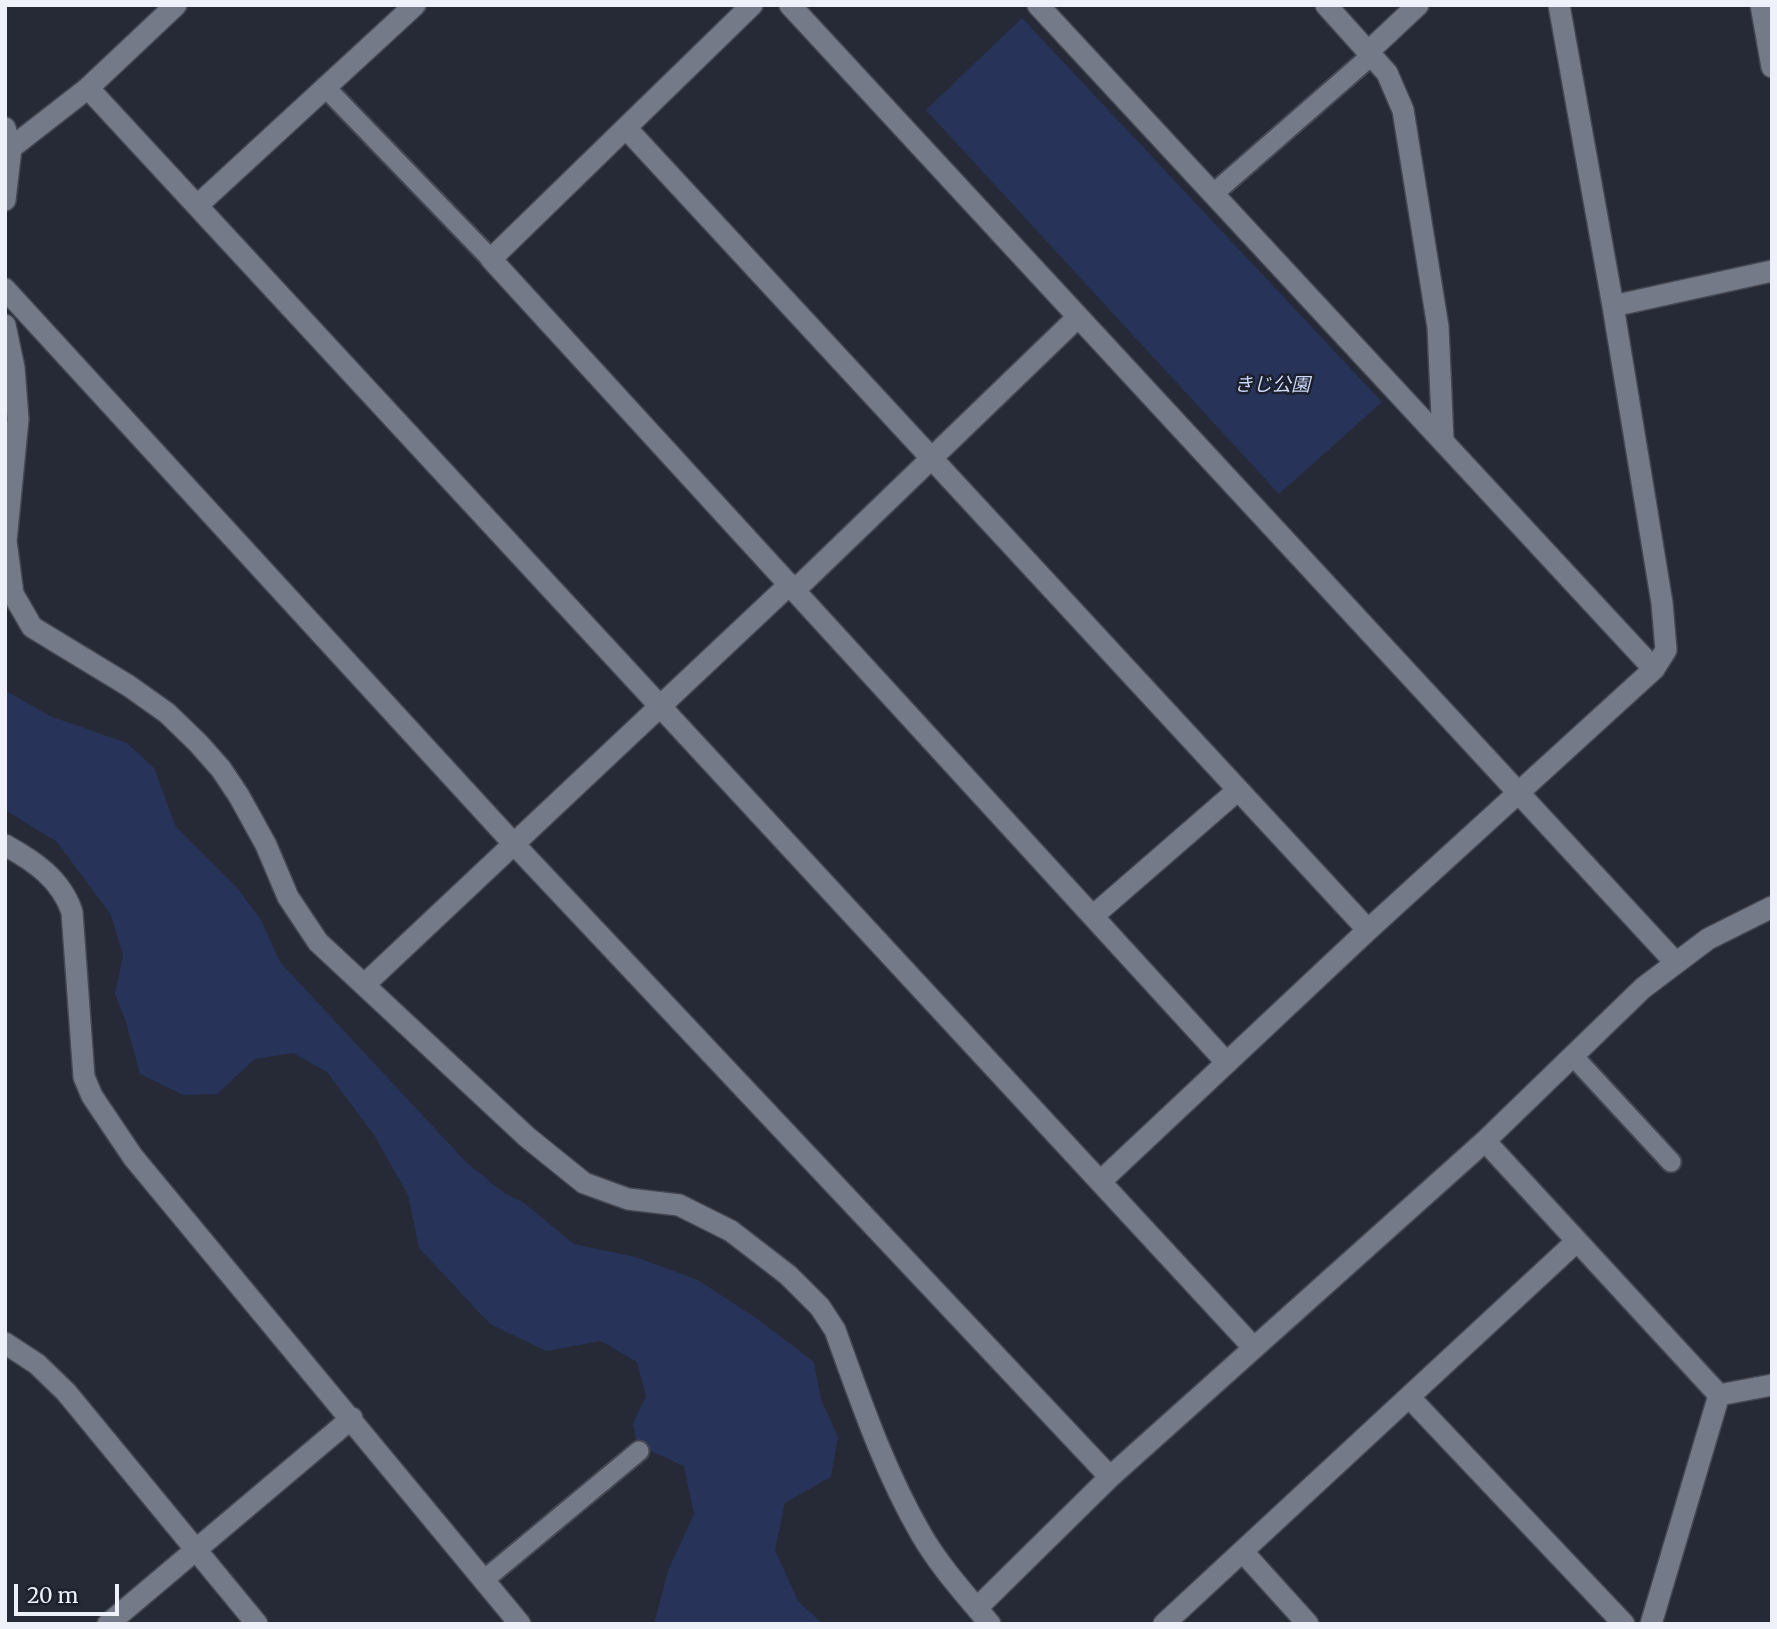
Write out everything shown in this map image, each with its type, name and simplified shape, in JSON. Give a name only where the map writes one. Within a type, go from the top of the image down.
[{"type":"street","points":[[5,200],[8,138],[88,88],[176,5]]},
{"type":"street","points":[[199,204],[415,5]]},
{"type":"street","points":[[752,5],[526,222],[491,259],[1227,1063]]},
{"type":"street","points":[[790,5],[1675,962]]},
{"type":"street","points":[[1038,5],[1654,669]]},
{"type":"street","points":[[1326,5],[1370,53],[1396,89],[1404,110],[1438,327],[1443,440]]},
{"type":"street","points":[[1370,53],[1418,5]]},
{"type":"street","points":[[1102,1181],[1368,930],[1654,669],[1666,650],[1667,636],[1613,306],[1559,5]]},
{"type":"street","points":[[1761,5],[1772,66]]},
{"type":"street","points":[[88,88],[199,204],[659,707],[1102,1181],[1254,1348]]},
{"type":"street","points":[[626,128],[1368,930]]},
{"type":"street","points":[[1613,306],[1772,271]]},
{"type":"street","points":[[5,289],[513,843],[1110,1477]]},
{"type":"street","points":[[364,985],[659,707],[931,458],[1078,317]]},
{"type":"street","points":[[5,325],[14,368],[18,419],[6,541],[13,594],[20,611],[43,636],[129,686],[167,713],[198,743],[222,769],[239,796],[266,845],[300,919],[318,942],[527,1137],[584,1183],[628,1199],[679,1205],[731,1231],[796,1283],[820,1307],[835,1330],[895,1485],[941,1565],[984,1616],[1110,1477],[1485,1141],[1675,962],[1708,939],[1772,907]]},
{"type":"street","points":[[1093,916],[1238,790]]},
{"type":"street","points":[[5,845],[46,872],[68,900],[74,924],[85,1077],[92,1097],[132,1157],[352,1418],[520,1624]]},
{"type":"street","points":[[1485,1141],[1719,1395]]},
{"type":"street","points":[[1164,1624],[1577,1241]]},
{"type":"street","points":[[5,1343],[37,1364],[66,1392],[257,1624]]},
{"type":"street","points":[[1719,1395],[1772,1385]]},
{"type":"street","points":[[1651,1624],[1719,1395]]},
{"type":"street","points":[[1410,1398],[1624,1624]]},
{"type":"street","points":[[108,1624],[194,1548],[352,1418]]},
{"type":"street","points":[[1243,1552],[1308,1624]]},
{"type":"lane","points":[[1213,194],[1370,53]]},
{"type":"lane","points":[[325,88],[491,259]]},
{"type":"lane","points":[[1573,1056],[1671,1162]]},
{"type":"lane","points":[[484,1580],[639,1451]]},
{"type":"green space","name":"きじ公園","points":[[1022,18],[1382,402],[1279,494],[926,110]]},
{"type":"green space","points":[[5,686],[8,692],[50,716],[127,743],[154,768],[176,827],[238,889],[261,920],[280,962],[466,1162],[504,1193],[524,1203],[574,1244],[635,1257],[698,1280],[759,1320],[814,1362],[821,1399],[838,1437],[831,1477],[785,1503],[775,1550],[798,1601],[823,1624],[654,1624],[668,1571],[694,1514],[684,1466],[637,1445],[633,1423],[646,1396],[637,1362],[601,1341],[546,1351],[490,1324],[419,1248],[408,1195],[374,1135],[327,1072],[293,1053],[255,1059],[217,1094],[183,1095],[140,1074],[115,994],[123,955],[111,915],[57,842],[5,810]]}]
